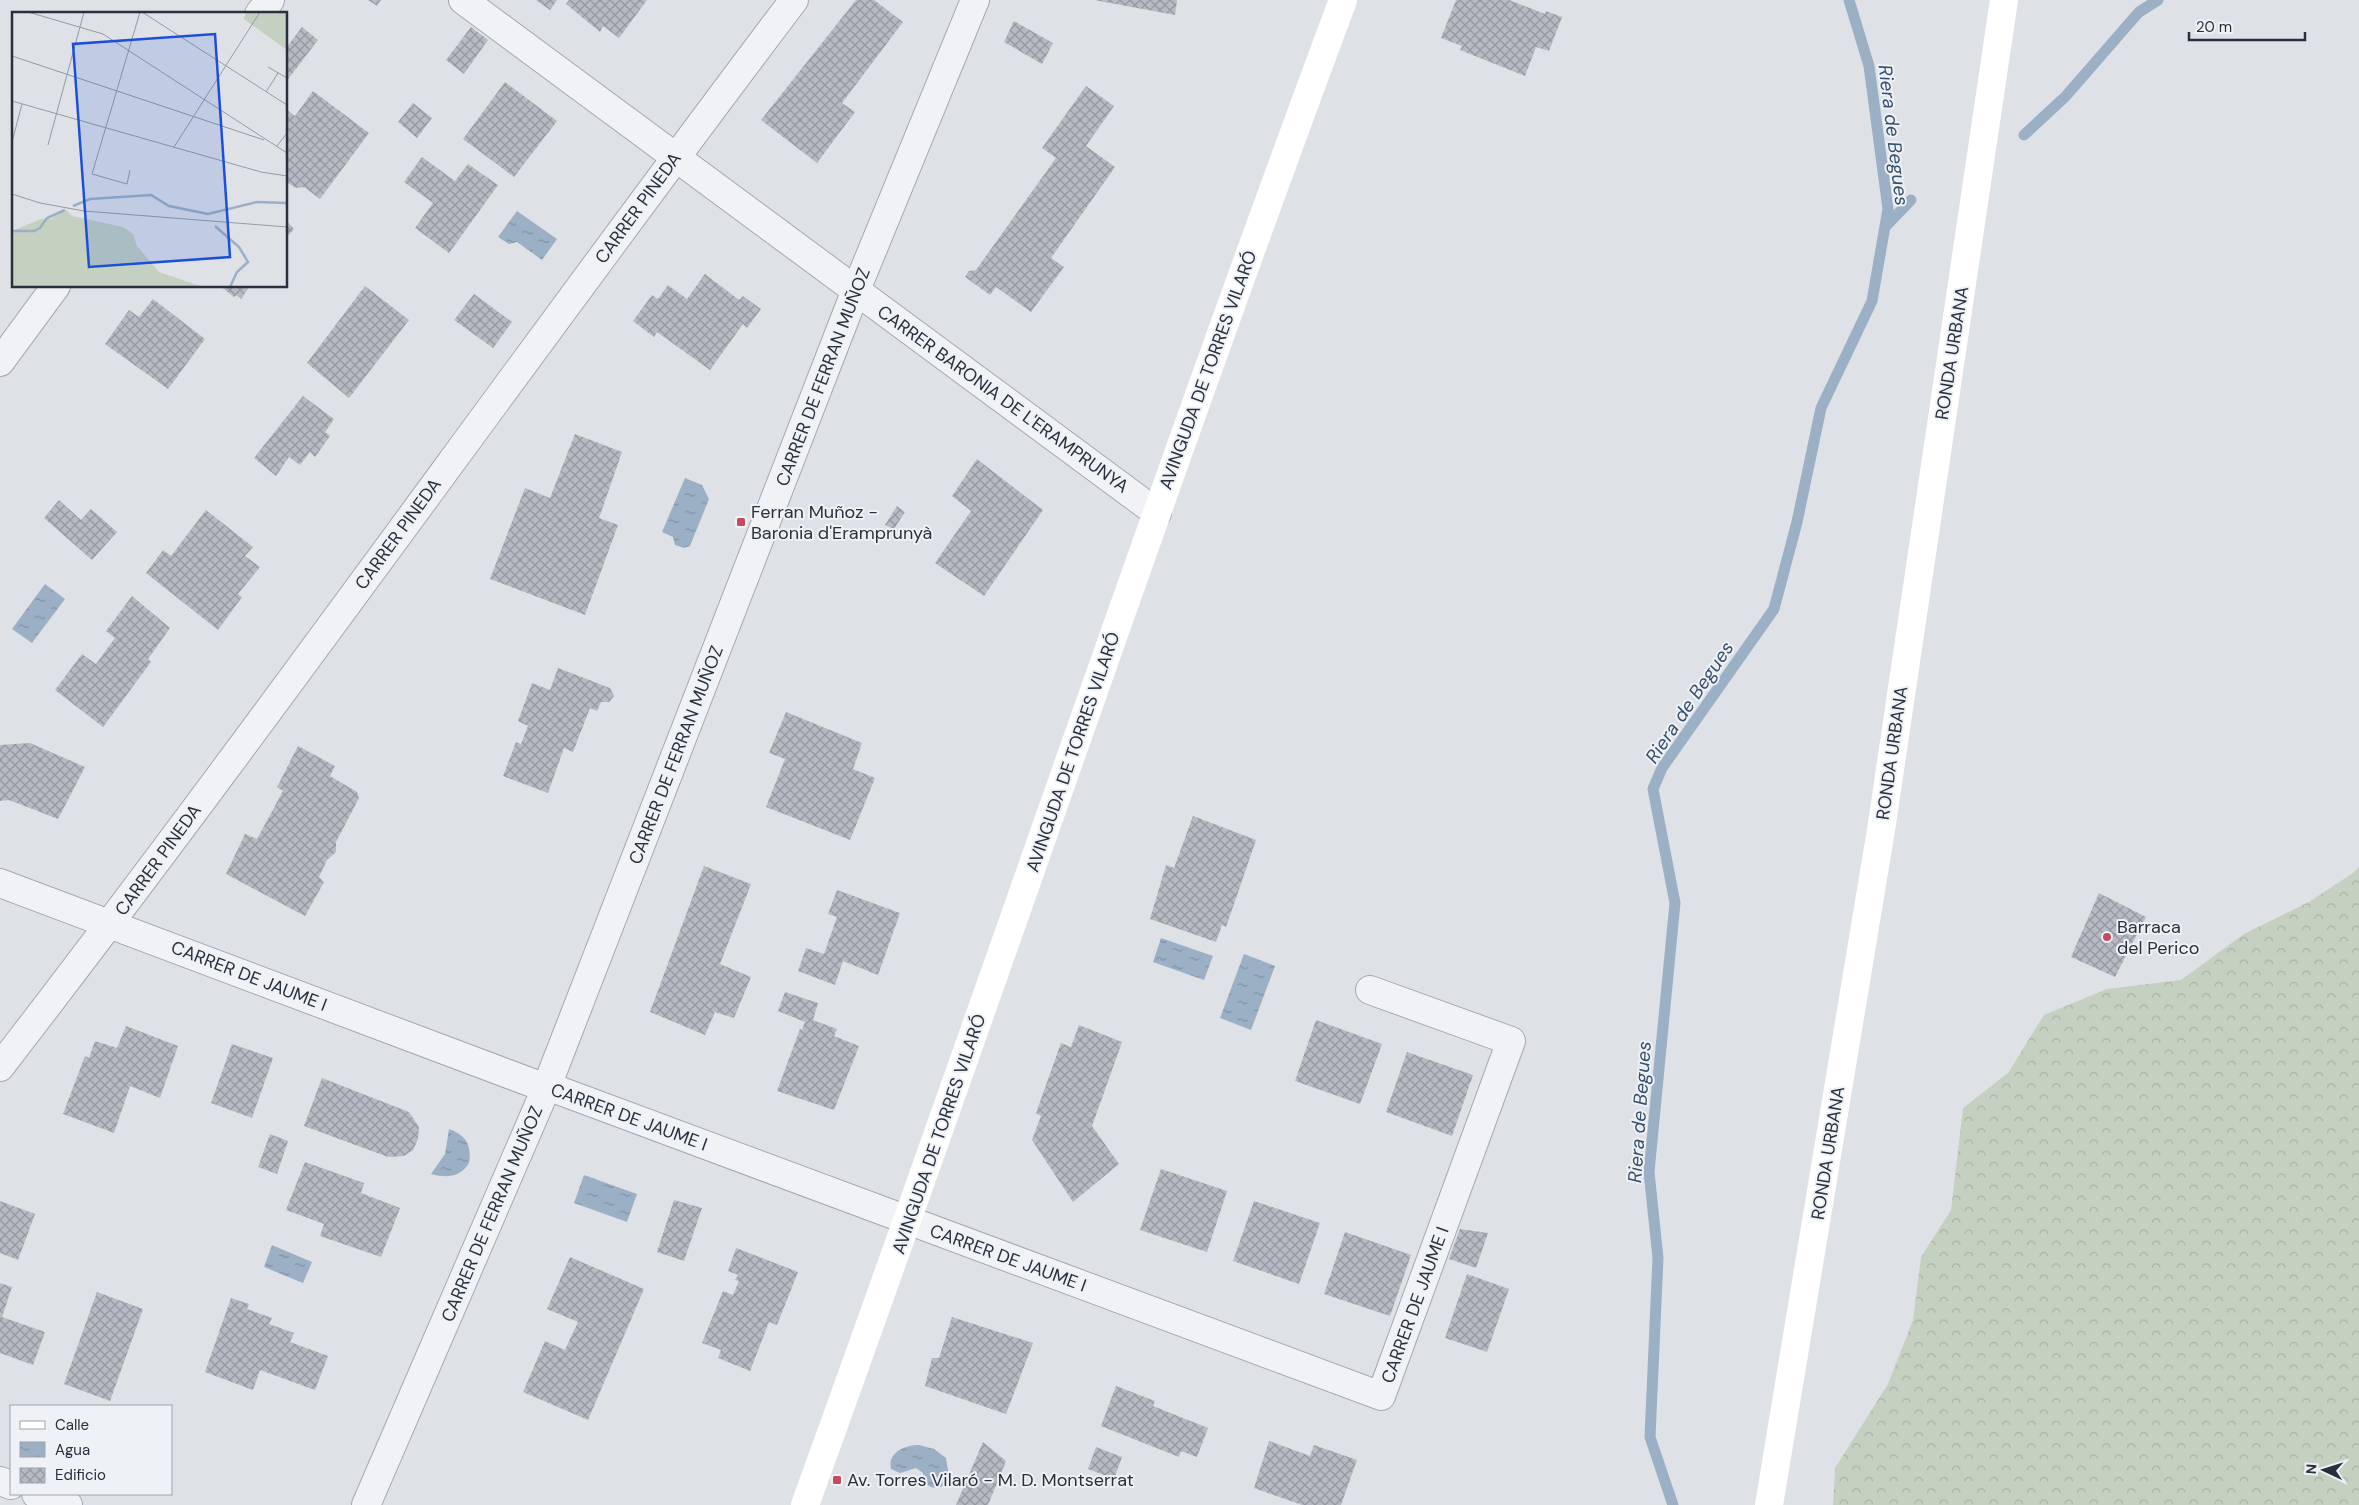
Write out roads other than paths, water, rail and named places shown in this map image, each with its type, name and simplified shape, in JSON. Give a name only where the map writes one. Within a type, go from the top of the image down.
[{"type":"street","points":[[261,12],[270,0]]},
{"type":"street","name":"CARRER BARONIA DE L'ERAMPRUNYA","points":[[462,0],[1157,513]]},
{"type":"street","name":"CARRER PINEDA","points":[[0,1067],[111,924],[675,157],[794,0]]},
{"type":"street","name":"CARRER DE FERRAN MUÑOZ","points":[[366,1505],[547,1086],[856,290],[975,0]]},
{"type":"street","name":"AVINGUDA DE TORRES VILARÓ","points":[[805,1505],[909,1220],[1157,513],[1343,0]]},
{"type":"street","name":"RONDA URBANA","points":[[1769,1505],[1880,840],[2004,0]]},
{"type":"street","points":[[0,362],[55,288]]},
{"type":"street","name":"CARRER DE JAUME I","points":[[0,883],[534,1084],[547,1086],[1381,1396],[1511,1041],[1370,990]]},
{"type":"street","points":[[39,1495],[68,1505]]},
{"type":"water","points":[[517,211],[557,239],[542,260],[517,242],[509,244],[498,237]]},
{"type":"water","points":[[685,478],[702,485],[709,499],[690,546],[684,548],[675,545],[673,537],[662,532]]},
{"type":"water","points":[[45,584],[65,599],[32,643],[12,629]]},
{"type":"water","points":[[1161,938],[1213,956],[1204,980],[1153,962]]},
{"type":"water","points":[[1244,954],[1275,966],[1251,1030],[1220,1018]]},
{"type":"water","points":[[449,1129],[460,1134],[467,1142],[470,1151],[469,1163],[461,1172],[452,1176],[431,1174],[445,1154]]},
{"type":"water","points":[[584,1175],[637,1194],[627,1222],[574,1203]]},
{"type":"water","points":[[272,1245],[312,1262],[303,1283],[264,1267]]},
{"type":"water","points":[[919,1445],[934,1449],[946,1458],[949,1476],[943,1486],[935,1488],[926,1484],[923,1473],[916,1468],[900,1473],[891,1469],[892,1458],[895,1454],[903,1448]]},
{"type":"waterway","name":"Riera de Begues","points":[[1673,1505],[1650,1437],[1658,1258],[1649,1172],[1675,903],[1653,789],[1662,768],[1774,609],[1797,522],[1821,408],[1872,301],[1888,209],[1869,66],[1849,0]]},
{"type":"waterway","points":[[2024,135],[2065,97],[2139,12],[2158,0]]},
{"type":"waterway","points":[[1886,226],[1911,200]]},
{"type":"place","name":"Ferran Muñoz - Baronia d'Eramprunyà","points":[[741,522]]},
{"type":"place","name":"Barraca del Perico","points":[[2107,937]]},
{"type":"place","name":"Av. Torres Vilaró - M. D. Montserrat","points":[[837,1480]]}]
